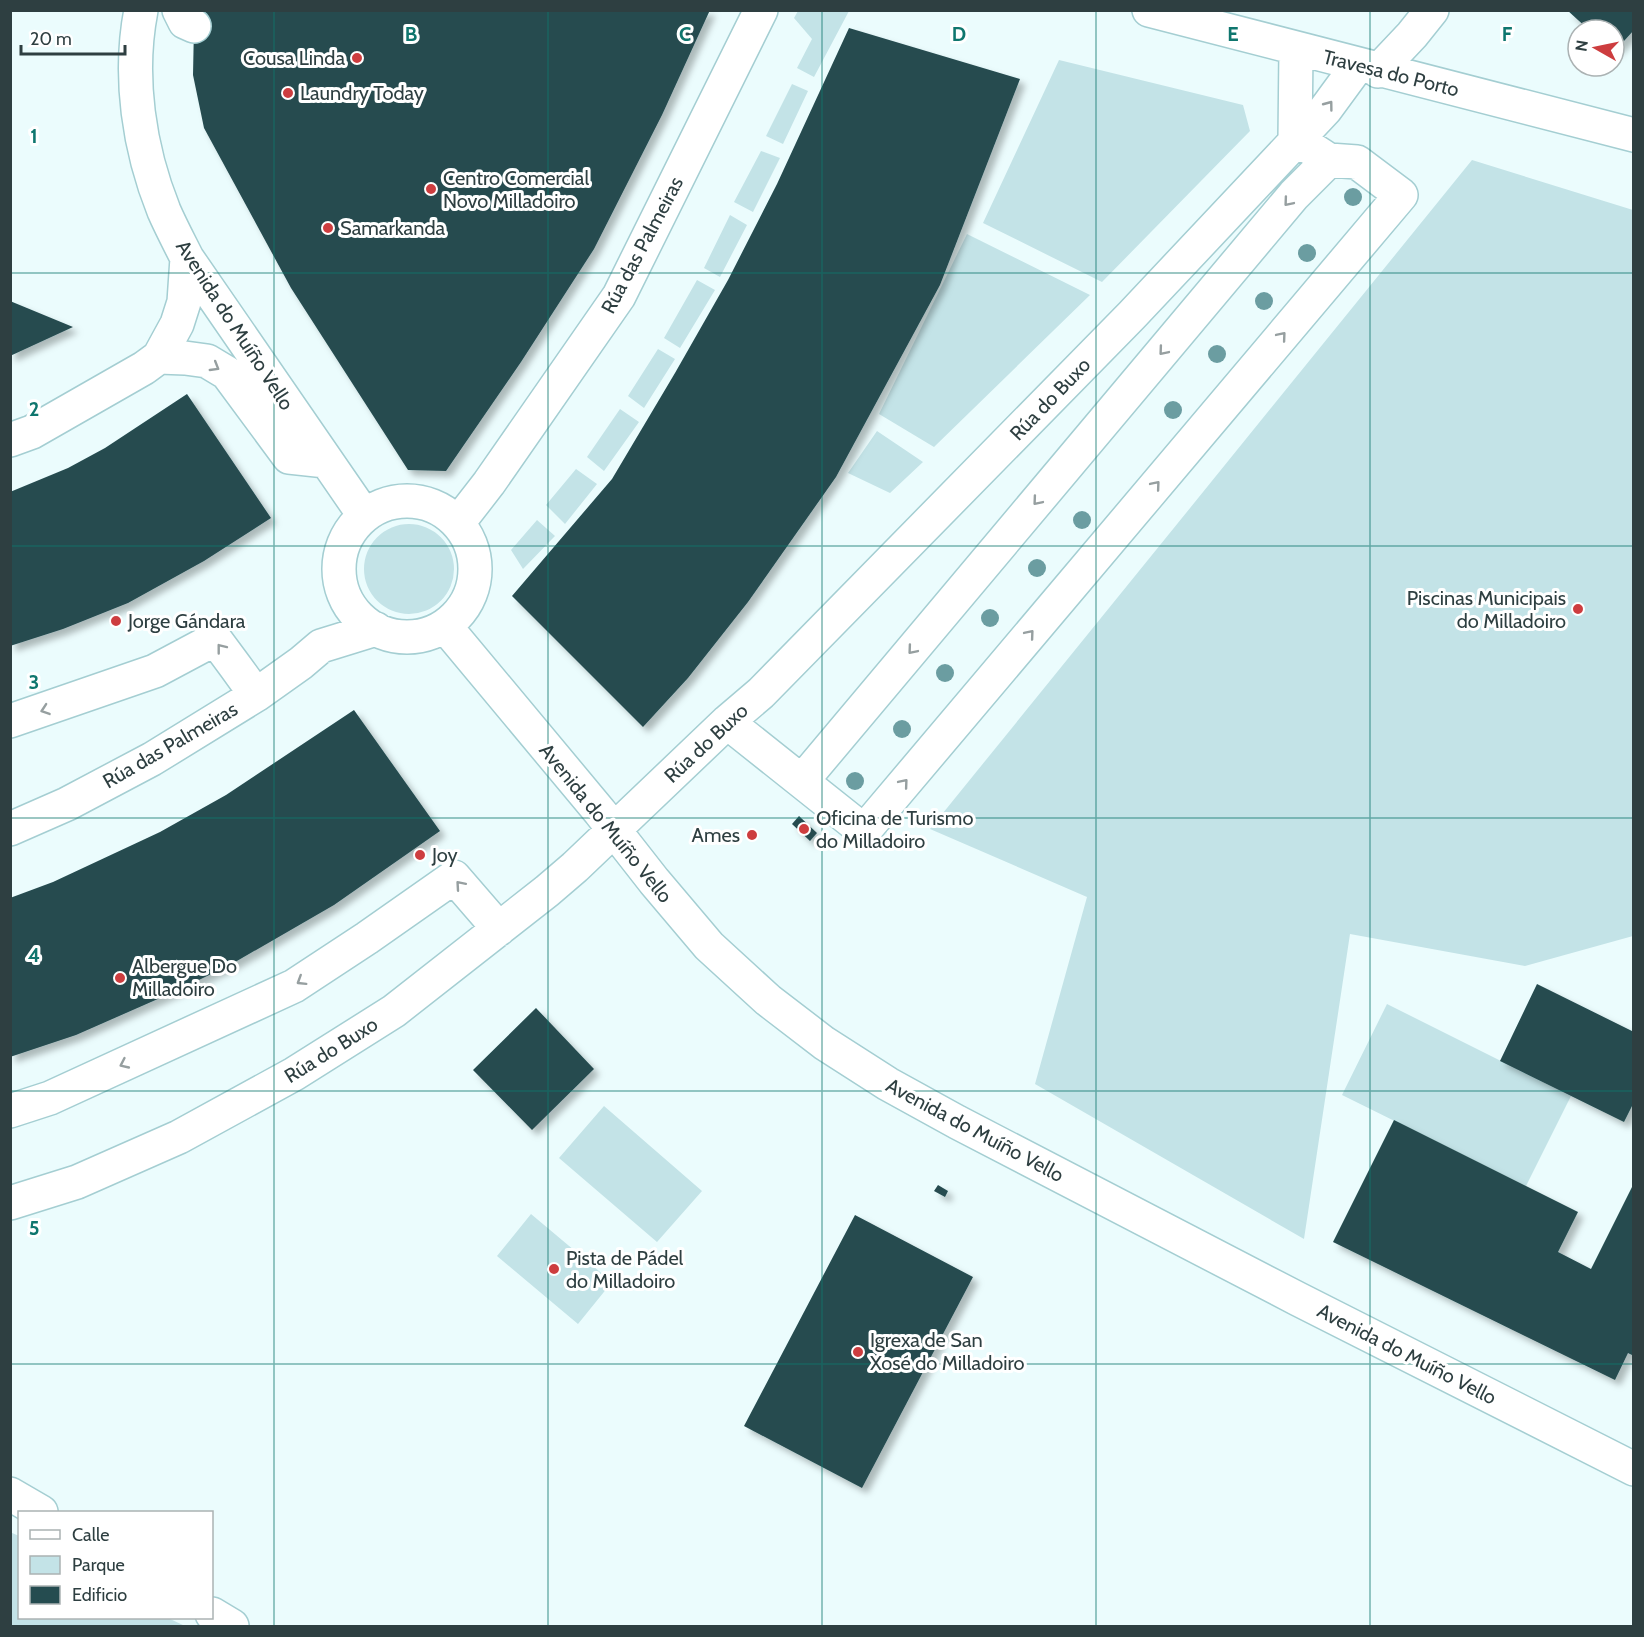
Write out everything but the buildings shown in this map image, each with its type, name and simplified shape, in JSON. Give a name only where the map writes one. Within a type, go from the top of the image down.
[{"type":"street","name":"Avenida do Muíño Vello","points":[[141,10],[135,64],[137,101],[142,135],[164,212],[187,258],[364,515]]},
{"type":"street","name":"Rúa das Palmeiras","points":[[458,523],[489,483],[619,296],[761,10]]},
{"type":"street","name":"Travesa do Porto","points":[[1149,10],[1634,135]]},
{"type":"street","name":"Rúa do Buxo","points":[[10,1203],[77,1182],[179,1137],[294,1074],[394,1011],[561,879],[727,722],[761,693],[1132,315],[1295,140],[1368,68],[1412,35],[1432,10]]},
{"type":"street","points":[[727,722],[864,831],[1401,195],[1357,162],[1329,160],[1295,140],[1296,49]]},
{"type":"street","points":[[802,781],[1287,204],[1329,160]]},
{"type":"street","points":[[10,440],[32,432],[144,368],[159,357],[177,324],[184,302],[187,258]]},
{"type":"street","points":[[159,357],[207,361],[227,373],[289,457],[326,461]]},
{"type":"street","points":[[399,500],[417,501],[441,509],[458,523],[469,540],[475,563],[475,577],[471,593],[458,615],[445,626],[430,634],[414,637],[393,635],[376,629],[357,615],[348,603],[342,588],[339,573],[340,556],[343,543],[350,530],[364,515],[382,505],[399,500]]},
{"type":"street","name":"Rúa das Palmeiras","points":[[321,646],[342,588]]},
{"type":"street","name":"Avenida do Muíño Vello","points":[[445,626],[709,946],[768,1000],[824,1042],[888,1084],[957,1122],[1634,1469]]},
{"type":"street","name":"Rúa das Palmeiras","points":[[10,829],[67,804],[152,759],[256,695],[321,646],[376,629]]},
{"type":"street","points":[[10,721],[155,671],[215,639],[256,695]]},
{"type":"street","points":[[10,1111],[50,1098],[294,986],[454,878],[500,929]]},
{"type":"street","points":[[10,1494],[39,1511]]},
{"type":"street","points":[[213,1615],[232,1626]]},
{"type":"green space","points":[[798,11],[849,11],[814,77],[797,68],[812,39],[794,18]]},
{"type":"green space","points":[[1059,60],[1243,105],[1250,131],[1102,282],[983,223]]},
{"type":"green space","points":[[792,84],[808,91],[783,144],[766,136]]},
{"type":"green space","points":[[761,151],[780,158],[753,212],[734,202]]},
{"type":"green space","points":[[1472,160],[1633,210],[1633,936],[1525,966],[1350,934],[1304,1239],[1035,1084],[1087,897],[930,829]]},
{"type":"green space","points":[[730,215],[747,225],[720,277],[704,268]]},
{"type":"green space","points":[[967,234],[1090,295],[934,447],[879,414]]},
{"type":"green space","points":[[697,280],[715,290],[680,348],[664,338]]},
{"type":"green space","points":[[658,349],[675,359],[644,408],[628,396]]},
{"type":"green space","points":[[620,409],[639,422],[604,471],[587,457]]},
{"type":"green space","points":[[877,431],[923,462],[890,493],[848,473]]},
{"type":"green space","points":[[576,469],[597,484],[565,524],[546,505]]},
{"type":"green space","points":[[537,520],[555,536],[523,569],[511,550]]},
{"type":"green space","points":[[409,524],[426,527],[441,537],[451,552],[454,569],[451,586],[441,601],[426,611],[409,614],[392,611],[377,601],[367,586],[364,569],[367,552],[377,537],[392,527]]},
{"type":"green space","points":[[1387,1004],[1571,1096],[1526,1186],[1342,1095]]},
{"type":"green space","points":[[604,1106],[702,1191],[657,1242],[559,1158]]},
{"type":"green space","name":"Pista de Pádel do Milladoiro","points":[[531,1214],[612,1282],[578,1324],[497,1256]]},
{"type":"green space","points":[[10,1532],[18,1536],[18,1619],[170,1619],[185,1626],[11,1626]]},
{"type":"place","name":"Cousa Linda","points":[[357,58]]},
{"type":"place","name":"Laundry Today","points":[[288,93]]},
{"type":"place","name":"Centro Comercial Novo Milladoiro","points":[[431,189]]},
{"type":"place","name":"Samarkanda","points":[[328,228]]},
{"type":"place","name":"Piscinas Municipais do Milladoiro","points":[[1578,609]]},
{"type":"place","name":"Jorge Gándara","points":[[116,621]]},
{"type":"place","name":"Oficina de Turismo do Milladoiro","points":[[804,829]]},
{"type":"place","name":"Ames","points":[[752,835]]},
{"type":"place","name":"Joy","points":[[420,855]]},
{"type":"place","name":"Albergue Do Milladoiro","points":[[120,978]]},
{"type":"place","name":"Pista de Pádel do Milladoiro","points":[[554,1269]]},
{"type":"place","name":"Igrexa de San Xosé do Milladoiro","points":[[858,1352]]}]
